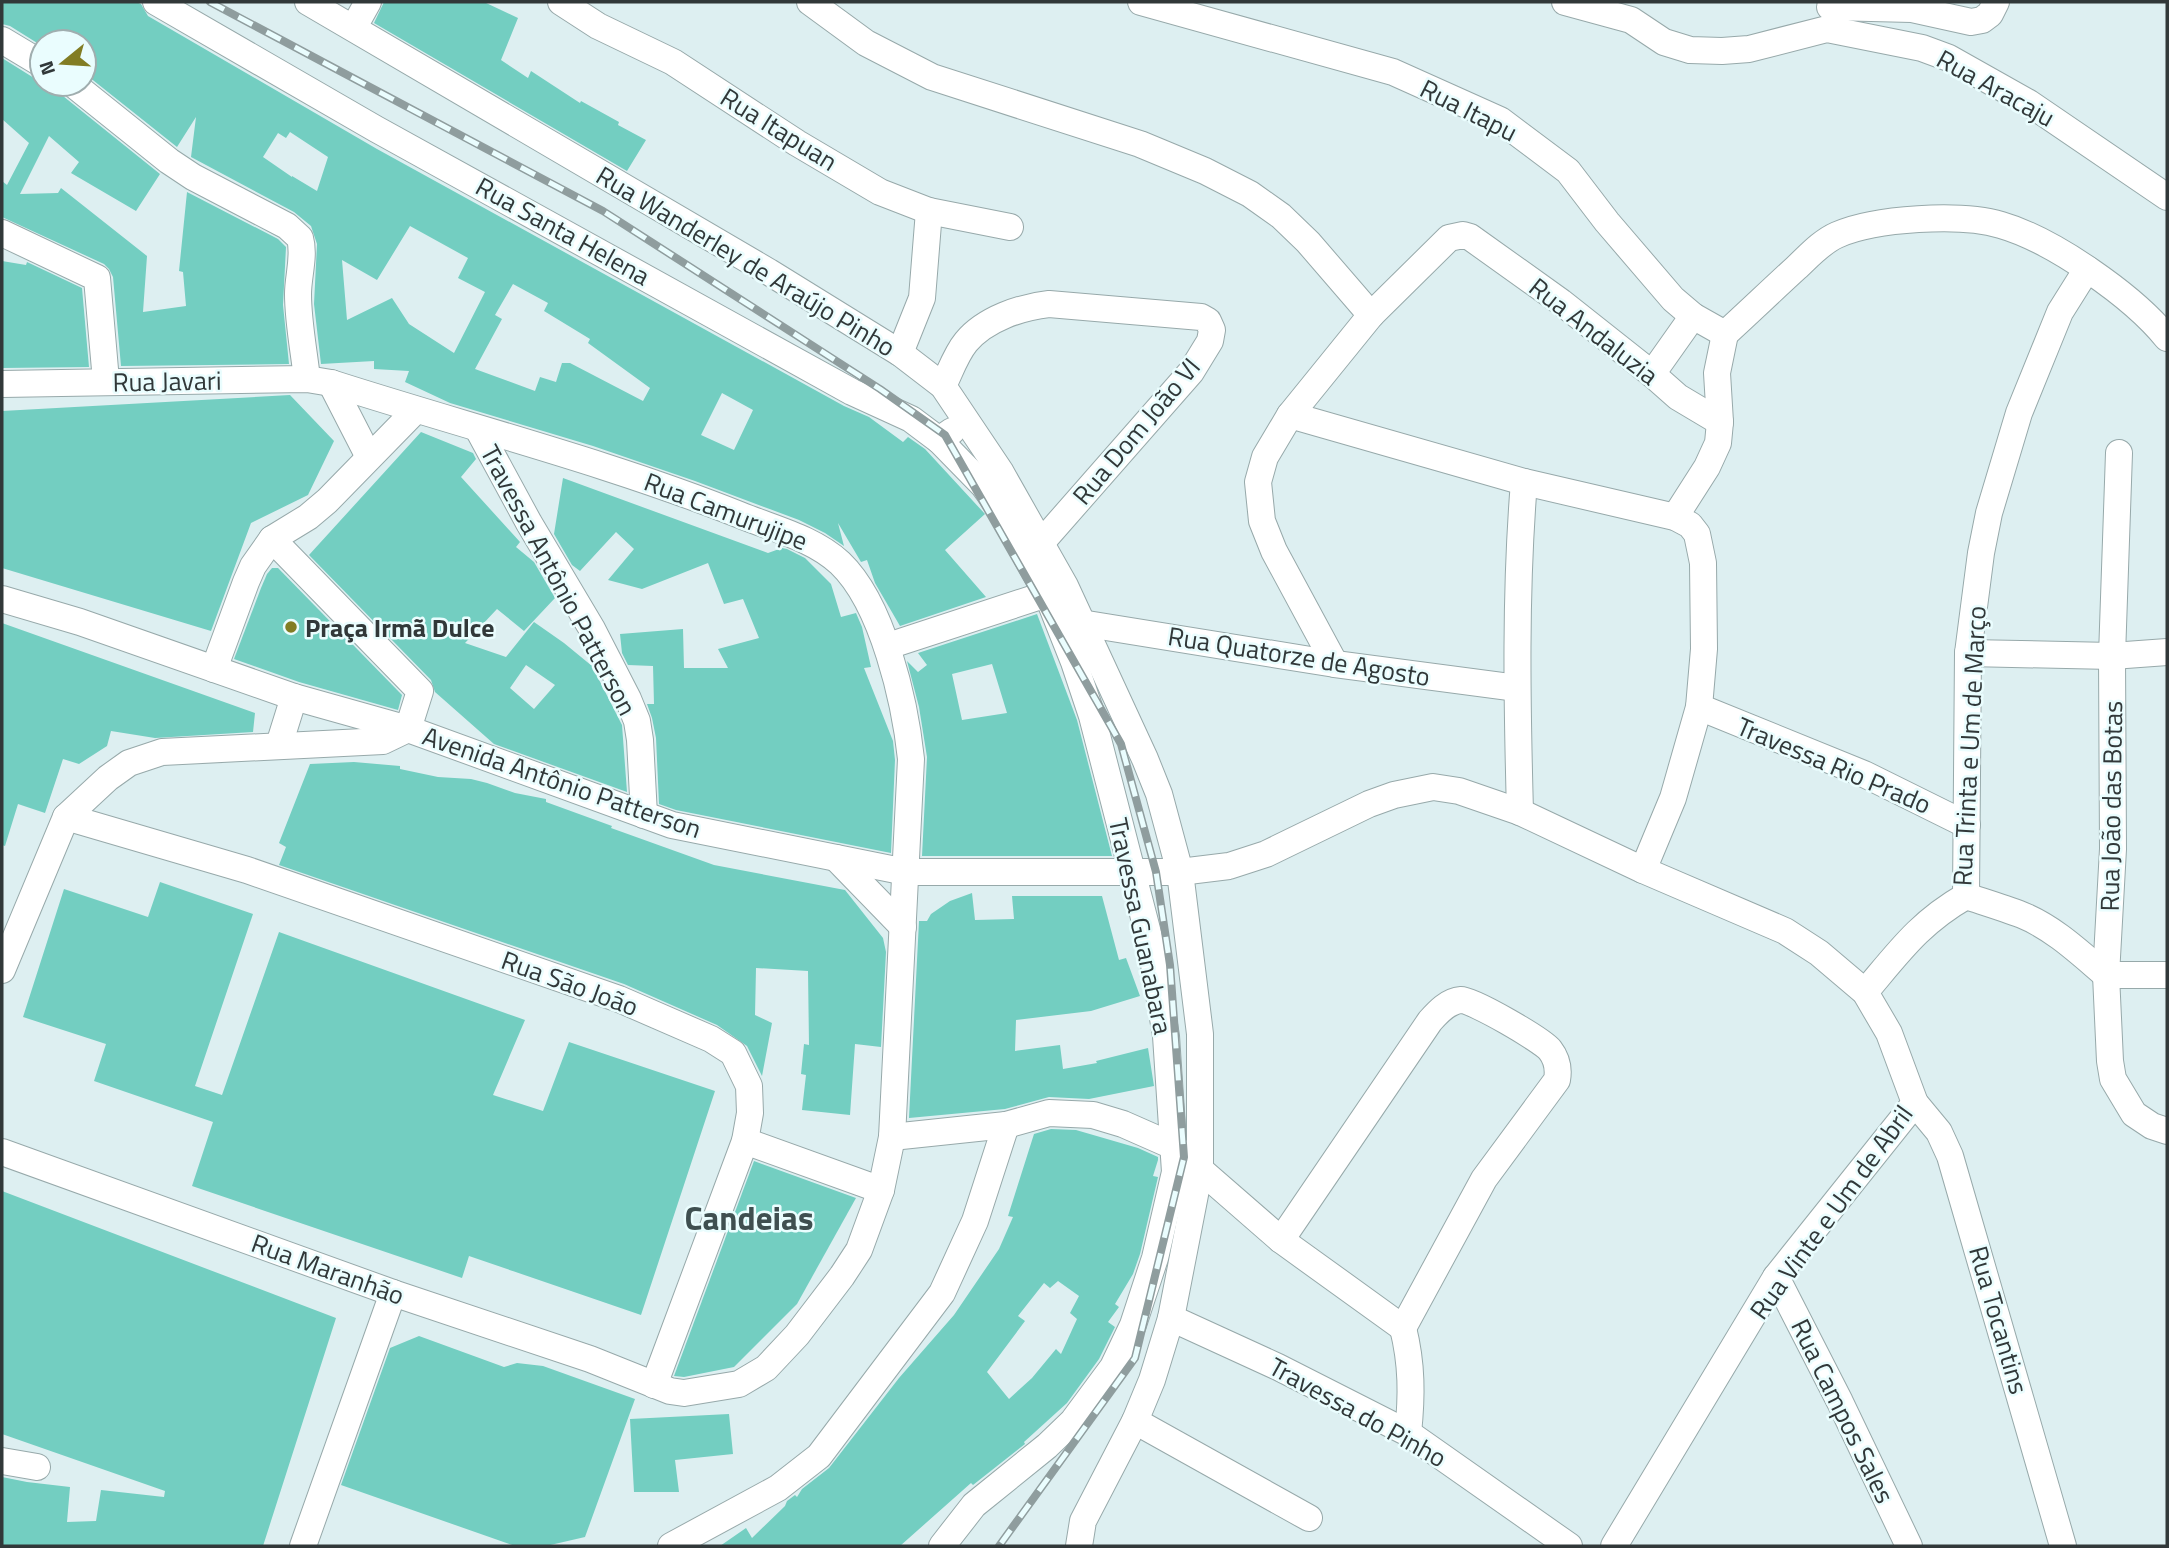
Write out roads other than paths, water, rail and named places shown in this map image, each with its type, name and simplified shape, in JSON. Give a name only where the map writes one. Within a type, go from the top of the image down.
[{"type":"street","name":"Rua Santa Helena","points":[[156,2],[376,129],[852,392],[911,419],[939,440]]},
{"type":"street","name":"Rua Wanderley de Araújo Pinho","points":[[308,2],[769,272],[900,353],[943,386],[967,419],[1041,543],[1081,623],[1159,794],[1180,872],[1200,1034],[1199,1169],[1171,1318],[1152,1380],[1135,1421],[1083,1521],[1079,1546]]},
{"type":"street","points":[[354,27],[368,2]]},
{"type":"street","name":"Rua Itapuan","points":[[561,2],[598,26],[673,62],[797,143],[880,192],[929,211],[1010,227]]},
{"type":"street","points":[[810,2],[866,43],[932,77],[1140,144],[1205,171],[1250,194],[1281,216],[1308,242],[1371,315],[1290,415],[1265,457],[1258,482],[1262,521],[1274,551],[1335,664]]},
{"type":"street","name":"Rua Itapu","points":[[1141,2],[1393,72],[1500,120],[1568,171],[1673,299],[1693,316],[1726,334]]},
{"type":"street","name":"Rua Aracaju","points":[[1565,2],[1633,11],[1664,41],[1690,50],[1749,49],[1829,13],[1949,58],[2029,103],[2167,197]]},
{"type":"street","points":[[1829,13],[1912,9],[1971,22],[1982,20],[1990,14],[1996,2]]},
{"type":"street","points":[[2,40],[28,56]]},
{"type":"street","points":[[91,98],[185,171],[287,226],[300,238],[302,259],[298,293],[319,381],[369,457]]},
{"type":"street","points":[[900,353],[922,298],[929,211]]},
{"type":"street","points":[[1675,517],[1718,443],[1720,422],[1717,373],[1726,334],[1818,248],[1837,235],[1892,220],[1946,218],[1998,224],[2025,234],[2087,269],[2146,315],[2167,338]]},
{"type":"street","points":[[2,233],[97,278],[106,381]]},
{"type":"street","name":"Rua Andaluzia","points":[[1371,315],[1449,238],[1463,235],[1470,237],[1561,302],[1678,397],[1720,422]]},
{"type":"street","name":"Rua Trinta e Um de Março","points":[[1865,992],[1914,934],[1929,920],[1966,896],[1968,653],[1981,553],[1989,513],[2019,413],[2060,312],[2087,269]]},
{"type":"street","name":"Rua Dom João VI","points":[[943,386],[966,342],[992,322],[1033,306],[1049,304],[1151,311],[1200,317],[1208,321],[1212,330],[1210,341],[1191,372],[1041,543]]},
{"type":"street","points":[[1651,374],[1693,316]]},
{"type":"street","name":"Rua Javari","points":[[2,384],[319,381],[416,410]]},
{"type":"street","points":[[215,669],[253,566],[272,539],[308,517],[327,501],[416,410]]},
{"type":"street","name":"Rua Camurujipe","points":[[416,410],[669,487],[811,542],[841,564],[858,585],[888,646],[905,716],[911,759],[906,872]]},
{"type":"street","points":[[1290,415],[1524,482],[1675,517],[1690,525],[1697,534],[1703,563],[1704,649],[1699,707],[1673,798],[1643,870]]},
{"type":"street","points":[[939,440],[967,419]]},
{"type":"street","name":"Travessa Antônio Patterson","points":[[478,429],[529,523],[592,629],[628,699],[637,721],[640,740],[644,815]]},
{"type":"street","name":"Travessa Guanabara","points":[[939,440],[984,486],[999,507],[1047,594],[1092,716],[1150,941],[1166,1036],[1175,1172],[1164,1229],[1133,1325],[1114,1367],[1073,1421],[1047,1446],[974,1505],[942,1546]]},
{"type":"street","name":"Rua João das Botas","points":[[2119,453],[2112,656],[2113,849],[2106,975],[2110,1061],[2113,1079],[2134,1114],[2152,1126],[2167,1131]]},
{"type":"street","points":[[1520,812],[1517,688],[1520,529],[1524,482]]},
{"type":"street","points":[[2,970],[66,817],[129,763],[162,752],[383,741],[408,729],[420,691],[272,539]]},
{"type":"street","points":[[888,646],[1047,594]]},
{"type":"street","name":"Avenida Antônio Patterson","points":[[2,599],[80,622],[294,697],[408,729],[644,815],[701,832],[906,872],[1132,873],[1180,872],[1229,866],[1254,858],[1369,804],[1394,795],[1433,787],[1459,791],[1520,812]]},
{"type":"street","name":"Rua Quatorze de Agosto","points":[[1081,623],[1335,664],[1517,688]]},
{"type":"street","points":[[1968,653],[2112,656],[2167,652]]},
{"type":"street","points":[[279,745],[294,697]]},
{"type":"street","name":"Travessa Rio Prado","points":[[1699,707],[1864,774],[1967,825]]},
{"type":"street","name":"Rua Vinte e Um de Abril","points":[[1520,812],[1643,870],[1785,931],[1819,953],[1865,992],[1889,1033],[1915,1103],[1776,1277],[1614,1546]]},
{"type":"street","name":"Rua São João","points":[[66,817],[273,879],[619,999],[711,1039],[733,1053],[749,1086],[750,1113],[745,1141],[654,1385]]},
{"type":"street","points":[[836,858],[903,927]]},
{"type":"street","points":[[654,1385],[684,1393],[701,1392],[739,1384],[766,1368],[797,1335],[859,1250],[881,1190],[892,1137],[906,872]]},
{"type":"street","points":[[1966,896],[2022,915],[2043,926],[2106,975],[2167,975]]},
{"type":"street","points":[[1281,1240],[1430,1021],[1444,1007],[1459,1000],[1477,1004],[1547,1046],[1557,1064],[1557,1080],[1484,1179],[1403,1328]]},
{"type":"street","name":"Rua Tocantins","points":[[1915,1103],[1938,1132],[1960,1183],[2063,1546]]},
{"type":"street","points":[[892,1137],[1006,1125],[1049,1113],[1093,1115],[1123,1124],[1173,1146],[1281,1240],[1403,1328],[1410,1356],[1408,1433]]},
{"type":"street","points":[[671,1546],[778,1489],[819,1457],[942,1293],[975,1222],[1006,1125]]},
{"type":"street","points":[[745,1141],[881,1190]]},
{"type":"street","name":"Rua Maranhão","points":[[2,1152],[393,1293],[590,1359],[654,1385]]},
{"type":"street","name":"Rua Campos Sales","points":[[1776,1277],[1909,1546]]},
{"type":"street","points":[[303,1546],[393,1293]]},
{"type":"street","name":"Travessa do Pinho","points":[[1171,1318],[1278,1367],[1408,1433],[1569,1546]]},
{"type":"street","points":[[1135,1421],[1309,1518]]},
{"type":"street","points":[[2,1461],[37,1467]]},
{"type":"railway","points":[[210,2],[603,211],[880,389],[945,435],[1121,744],[1156,872],[1170,965],[1184,1157],[1135,1358],[999,1546]]},
{"type":"place","name":"Praça Irmã Dulce","points":[[291,627]]},
{"type":"district","name":"Candeias","points":[[749,1218]]}]
